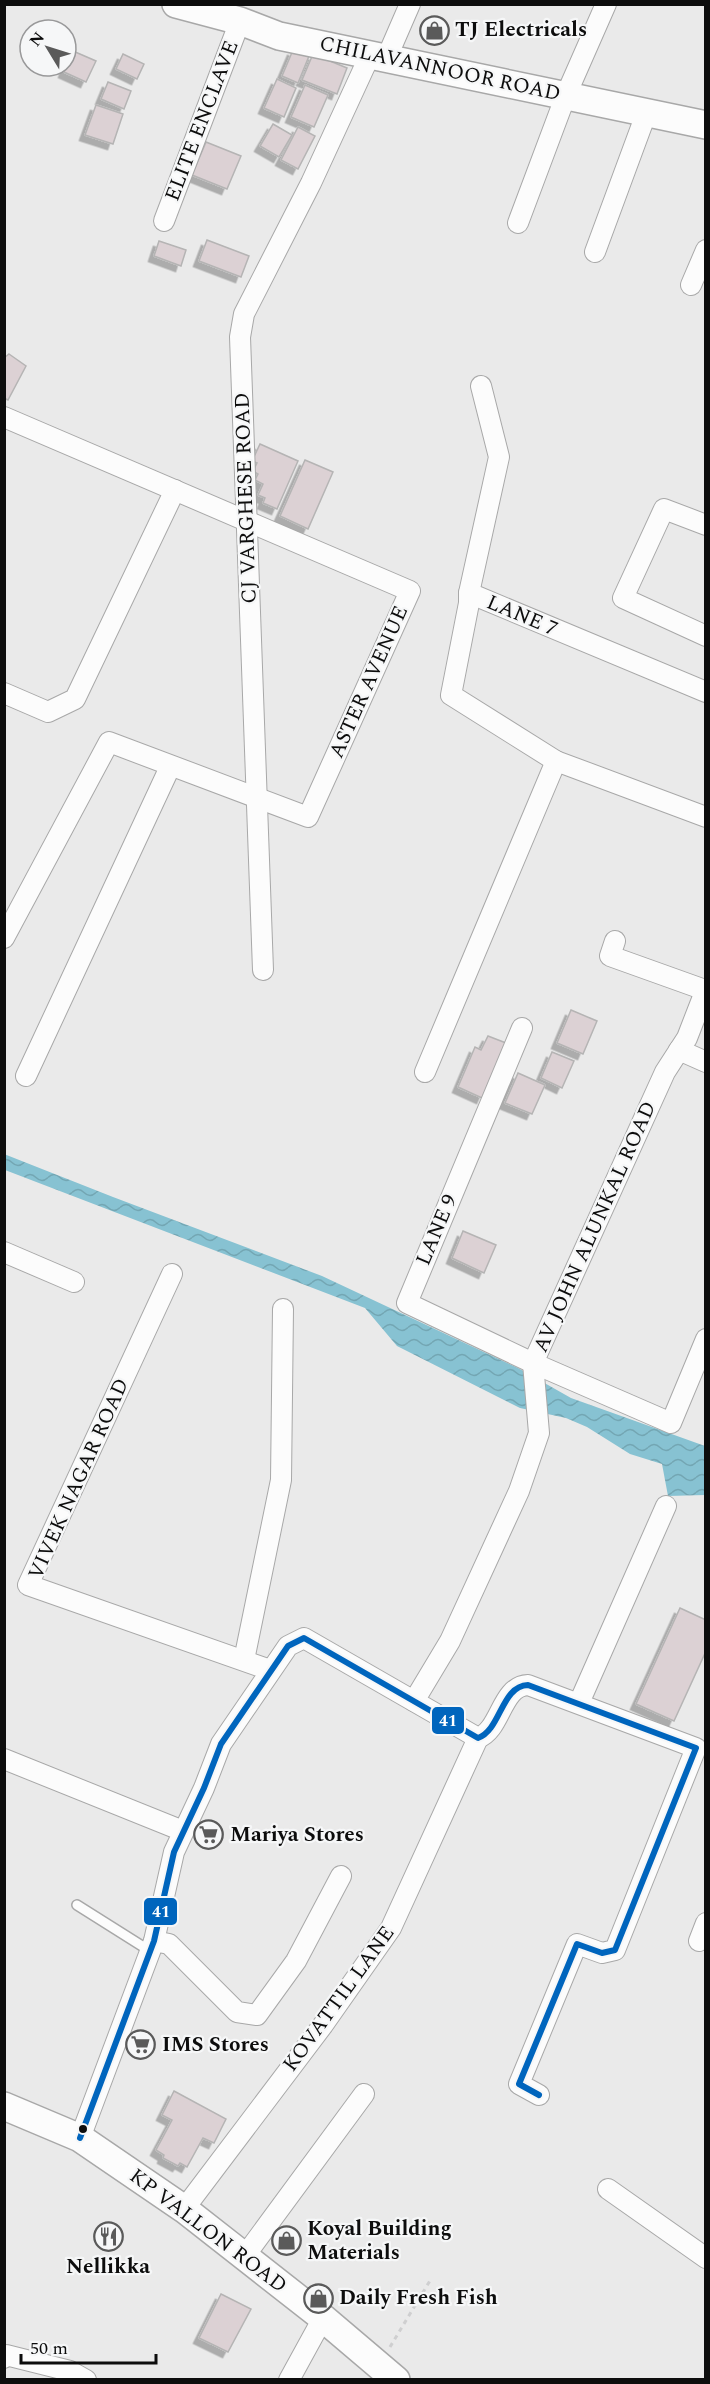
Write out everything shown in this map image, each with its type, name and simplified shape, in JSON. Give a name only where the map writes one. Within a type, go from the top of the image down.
[{"type":"street","name":"CHILAVANNOOR ROAD","points":[[177,4],[240,21],[279,36],[705,125]]},
{"type":"street","name":"CJ VARGHESE ROAD","points":[[263,970],[240,337],[244,314],[378,56],[410,4]]},
{"type":"street","points":[[518,223],[566,95],[606,4]]},
{"type":"street","name":"ELITE ENCLAVE","points":[[164,221],[240,21]]},
{"type":"street","points":[[595,252],[646,114]]},
{"type":"street","points":[[691,285],[705,250]]},
{"type":"street","name":"LANE 7","points":[[481,386],[499,457],[469,593],[705,692]]},
{"type":"street","points":[[4,417],[247,520]]},
{"type":"street","points":[[6,698],[48,712],[75,699],[176,490]]},
{"type":"street","points":[[705,525],[664,509],[623,598],[705,636]]},
{"type":"street","name":"ASTER AVENUE","points":[[247,520],[410,591],[308,817],[256,796]]},
{"type":"street","points":[[469,593],[451,695],[556,761]]},
{"type":"street","points":[[4,938],[109,742],[170,767],[256,796]]},
{"type":"street","points":[[526,749],[705,816]]},
{"type":"street","points":[[425,1072],[556,761]]},
{"type":"street","points":[[26,1076],[170,767]]},
{"type":"street","points":[[615,941],[610,956],[705,990]]},
{"type":"street","name":"AV JOHN ALUNKAL ROAD","points":[[414,1701],[450,1641],[519,1491],[539,1433],[533,1363],[665,1072],[687,1038],[705,990]]},
{"type":"street","name":"LANE 9","points":[[522,1028],[407,1303],[533,1363]]},
{"type":"street","points":[[679,1050],[705,1062]]},
{"type":"street","points":[[4,1252],[74,1282]]},
{"type":"street","name":"VIVEK NAGAR ROAD","points":[[172,1274],[28,1585],[270,1670]]},
{"type":"street","points":[[244,1660],[281,1480],[283,1310]]},
{"type":"street","points":[[533,1363],[671,1423],[705,1338]]},
{"type":"street","points":[[539,2096],[519,2084],[577,1944],[603,1953],[615,1950],[701,1750],[579,1703],[666,1506]]},
{"type":"street","points":[[80,2138],[152,1946],[174,1852],[204,1788],[221,1744],[288,1646],[304,1638],[478,1738]]},
{"type":"street","name":"KOVATTIL LANE","points":[[184,2209],[323,2025],[391,1928],[478,1738],[486,1735],[510,1695],[522,1685],[528,1685],[579,1703]]},
{"type":"street","points":[[4,1759],[183,1831]]},
{"type":"street","points":[[152,1946],[169,1944],[237,2012],[257,2015],[296,1961],[341,1876]]},
{"type":"street","points":[[244,2257],[364,2094]]},
{"type":"street","name":"KP VALLON ROAD","points":[[4,2106],[80,2138],[184,2209],[323,2318],[387,2372]]},
{"type":"street","points":[[608,2189],[705,2258]]},
{"type":"street","points":[[289,2379],[323,2318]]},
{"type":"street","points":[[4,2358],[6,2355],[70,2371],[86,2379]]},
{"type":"lane","points":[[77,1905],[152,1946]]},
{"type":"path","points":[[387,2372],[431,2279]]},
{"type":"water","points":[[4,1154],[322,1276],[518,1368],[571,1398],[705,1446],[705,1495],[668,1496],[662,1464],[630,1454],[587,1427],[566,1418],[520,1408],[397,1346],[365,1308],[5,1170]]},
{"type":"building","points":[[293,50],[309,56],[298,83],[282,76]]},
{"type":"building","points":[[78,53],[96,61],[86,82],[77,78]]},
{"type":"building","points":[[123,54],[144,64],[137,79],[116,69]]},
{"type":"building","points":[[313,54],[347,68],[337,94],[302,80]]},
{"type":"building","points":[[277,79],[296,88],[284,117],[264,108]]},
{"type":"building","points":[[108,82],[131,91],[124,109],[101,99]]},
{"type":"building","points":[[305,85],[328,95],[314,127],[291,117]]},
{"type":"building","points":[[96,105],[123,114],[113,144],[85,135]]},
{"type":"building","points":[[273,124],[292,135],[279,157],[260,146]]},
{"type":"building","points":[[298,127],[315,136],[298,169],[281,160]]},
{"type":"building","points":[[206,142],[241,156],[227,189],[192,175]]},
{"type":"building","points":[[207,240],[249,256],[241,277],[199,261]]},
{"type":"building","points":[[159,241],[186,250],[181,266],[154,256]]},
{"type":"building","points":[[9,354],[26,366],[8,400],[4,398],[4,358]]},
{"type":"building","points":[[260,444],[298,461],[277,509],[263,503],[265,498],[258,495],[263,484],[255,480],[258,474],[253,471],[257,463],[252,461]]},
{"type":"building","points":[[305,460],[333,472],[308,529],[280,516]]},
{"type":"building","points":[[571,1010],[597,1021],[583,1054],[557,1043]]},
{"type":"building","points":[[488,1036],[506,1043],[482,1098],[458,1087],[475,1047],[481,1050]]},
{"type":"building","points":[[552,1052],[574,1061],[562,1088],[541,1078]]},
{"type":"building","points":[[518,1073],[545,1085],[532,1114],[505,1103]]},
{"type":"building","points":[[463,1231],[496,1245],[484,1273],[452,1258]]},
{"type":"building","points":[[680,1608],[706,1620],[706,1651],[674,1721],[636,1704]]},
{"type":"building","points":[[174,2091],[226,2119],[214,2143],[203,2138],[187,2167],[180,2163],[178,2166],[163,2158],[164,2155],[156,2150],[172,2120],[162,2115]]},
{"type":"building","points":[[221,2294],[251,2309],[228,2352],[199,2338]]},
{"type":"transit line","name":"41","points":[[80,2138],[154,1941],[174,1852],[204,1788],[221,1744],[288,1646],[304,1638],[478,1738],[492,1726],[512,1693],[519,1687],[528,1685],[696,1748],[615,1950],[602,1953],[577,1944],[519,2084],[539,2095]]},
{"type":"place","name":"TJ Electricals","points":[[434,30]]},
{"type":"place","name":"Mariya Stores","points":[[209,1835]]},
{"type":"place","name":"IMS Stores","points":[[141,2045]]},
{"type":"place","name":"Nellikka","points":[[108,2236]]},
{"type":"place","name":"Koyal Building Materials","points":[[286,2241]]},
{"type":"place","name":"Daily Fresh Fish","points":[[318,2298]]}]
